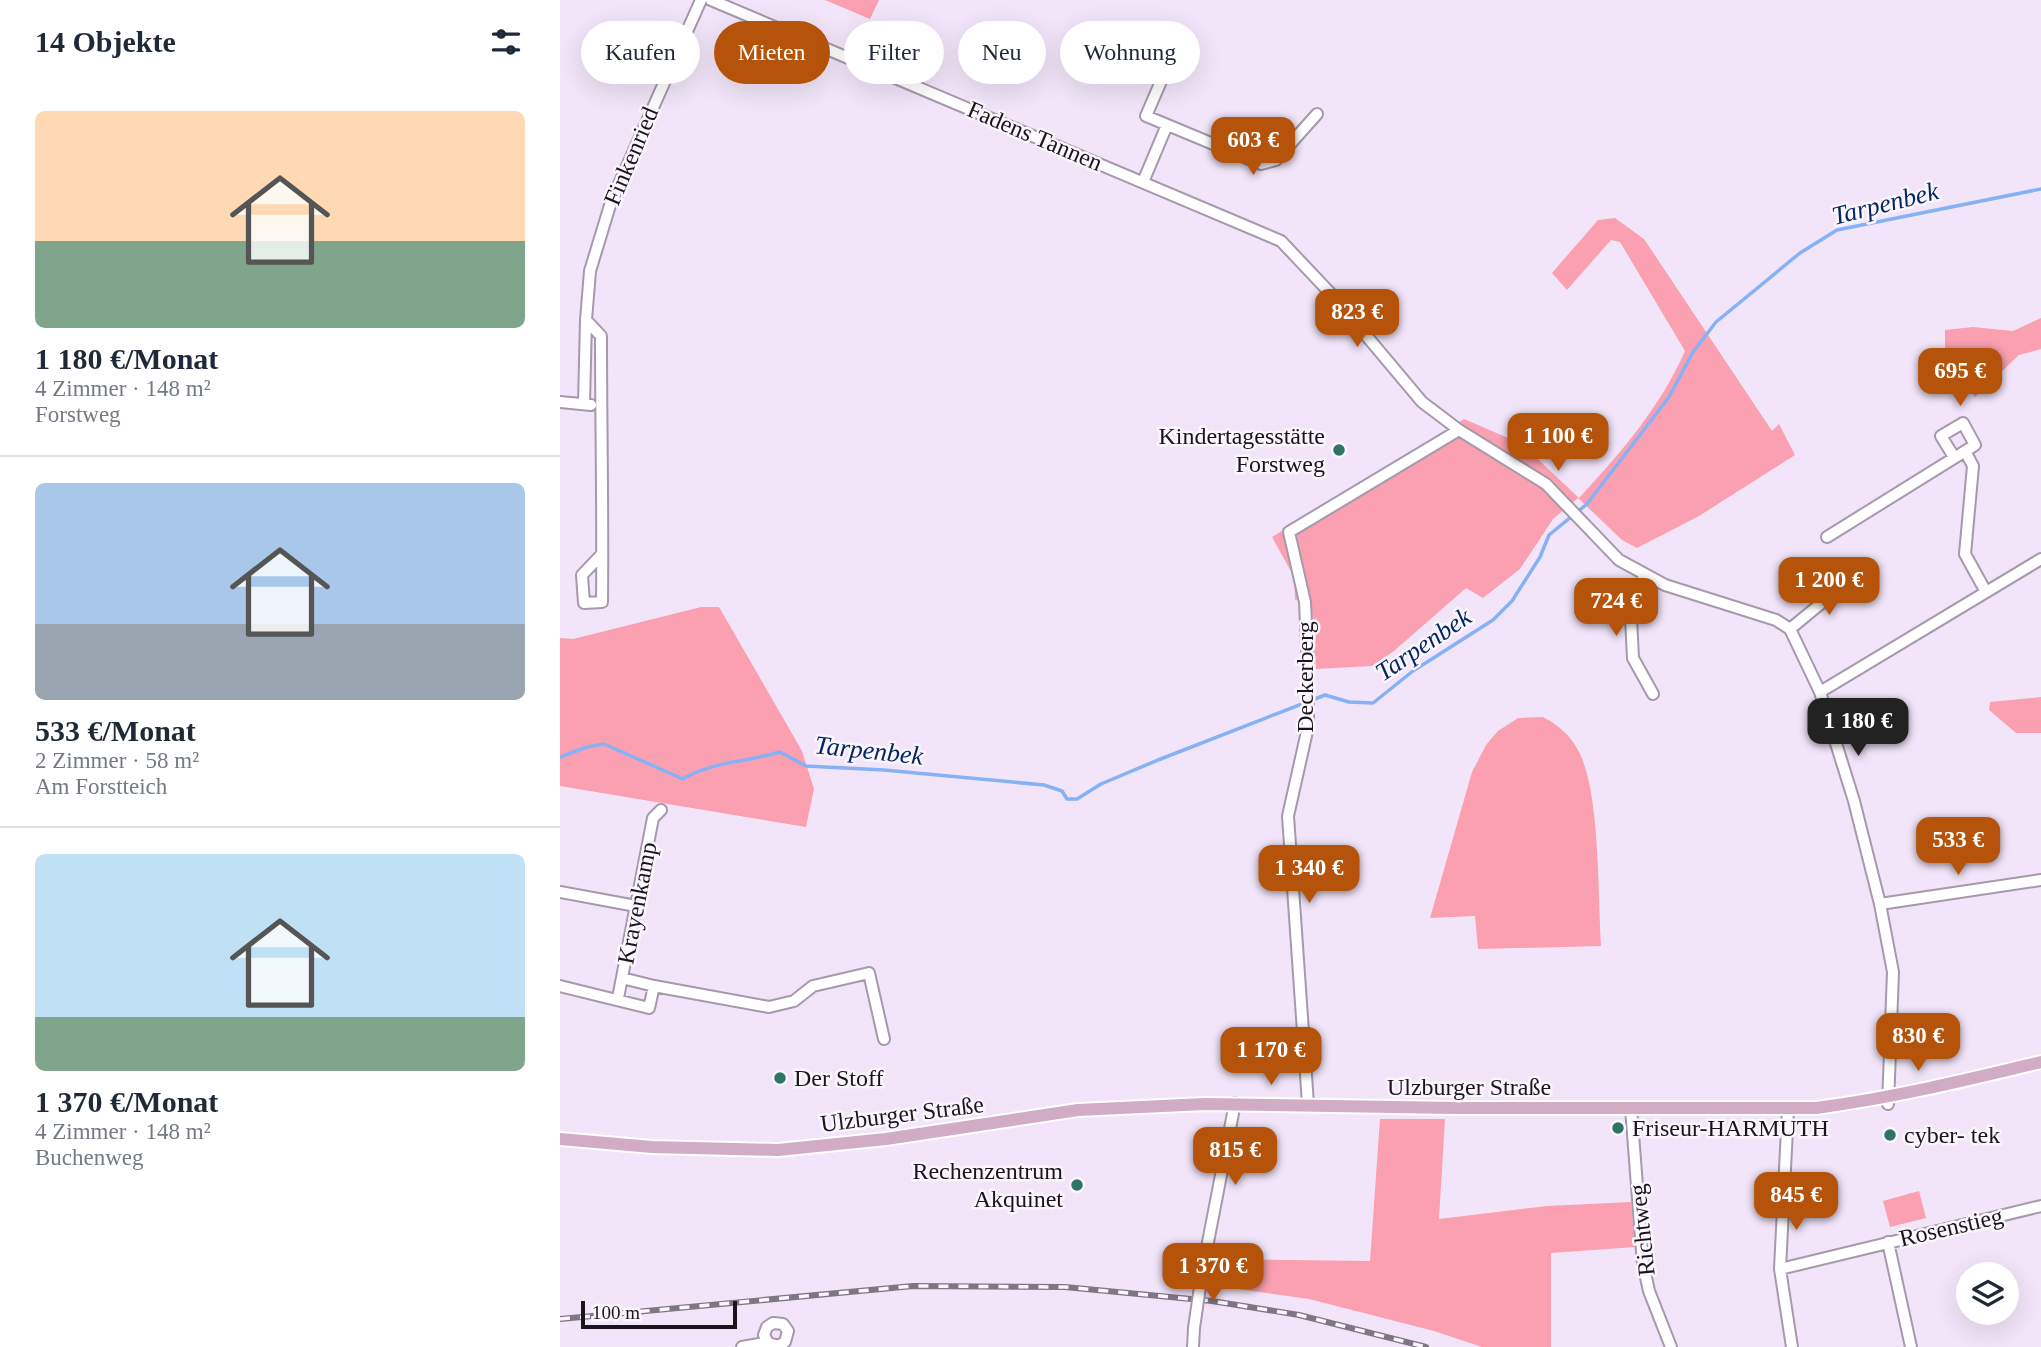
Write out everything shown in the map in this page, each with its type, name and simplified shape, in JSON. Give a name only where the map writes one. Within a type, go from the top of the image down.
[{"type":"main road","name":"Ulzburger Straße","points":[[560,1139],[652,1147],[778,1150],[886,1139],[1078,1110],[1235,1103],[1398,1108],[1788,1109],[1887,1100],[2041,1062]]},
{"type":"street","name":"Finkenried","points":[[584,404],[590,271],[611,202],[701,0]]},
{"type":"street","name":"Fadens Tannen","points":[[711,0],[1281,240],[1333,296],[1422,402],[1459,430]]},
{"type":"street","points":[[1160,84],[1146,116],[1261,163],[1276,160],[1317,114]]},
{"type":"street","points":[[1143,182],[1167,125]]},
{"type":"street","points":[[586,320],[601,336],[602,554]]},
{"type":"street","points":[[560,402],[601,406]]},
{"type":"street","points":[[1828,537],[1975,445],[1963,423],[1941,436],[1954,457]]},
{"type":"street","points":[[1459,430],[1546,484],[1619,560],[1644,575],[1776,620],[1790,629],[1820,692],[1854,801],[1880,904],[1893,972],[1887,1100]]},
{"type":"street","name":"Deckerberg","points":[[1308,1104],[1288,816],[1308,727],[1305,602],[1289,532],[1459,430]]},
{"type":"street","points":[[1965,451],[1973,466],[1965,554],[1986,592]]},
{"type":"street","points":[[1820,692],[2041,559]]},
{"type":"street","points":[[1644,575],[1632,618],[1633,657],[1653,694]]},
{"type":"street","points":[[1790,629],[1830,596],[1837,584]]},
{"type":"street","name":"Krayenkamp","points":[[618,998],[653,818],[661,810]]},
{"type":"street","points":[[1880,904],[2041,880]]},
{"type":"street","points":[[560,892],[636,906]]},
{"type":"street","points":[[622,978],[769,1007],[794,1001],[813,986],[869,973],[884,1039]]},
{"type":"street","points":[[560,986],[618,998],[649,1008],[654,986]]},
{"type":"street","points":[[1193,1347],[1202,1273],[1235,1103]]},
{"type":"street","name":"Richtweg","points":[[1631,1108],[1643,1264],[1649,1291],[1671,1347]]},
{"type":"street","points":[[1788,1109],[1780,1269],[1791,1347]]},
{"type":"street","name":"Rosenstieg","points":[[1780,1269],[2041,1206]]},
{"type":"street","points":[[1888,1242],[1911,1347]]},
{"type":"street","points":[[742,1347],[759,1344],[762,1347],[764,1335],[770,1324],[776,1322],[783,1324],[788,1334],[785,1342],[777,1346],[768,1343],[764,1335]]},
{"type":"shaded area","points":[[825,0],[879,0],[870,19]]},
{"type":"shaded area","points":[[1615,218],[1644,239],[1772,431],[1779,424],[1795,455],[1699,516],[1637,548],[1622,540],[1578,498],[1553,519],[1520,569],[1483,598],[1466,588],[1394,651],[1372,666],[1316,669],[1311,598],[1295,600],[1294,577],[1272,537],[1464,419],[1522,444],[1579,498],[1652,410],[1685,351],[1620,242],[1611,240],[1567,290],[1552,273],[1598,220]]},
{"type":"shaded area","points":[[2041,318],[2041,349],[2019,355],[1975,397],[1945,357],[1945,330],[1973,327],[2013,331]]},
{"type":"shaded area","points":[[701,607],[719,607],[802,751],[814,789],[806,827],[560,786],[560,638],[573,639]]},
{"type":"shaded area","points":[[2041,697],[2041,733],[2016,733],[1989,710],[1990,702]]},
{"type":"shaded area","points":[[1543,717],[1569,737],[1587,772],[1595,820],[1601,946],[1478,949],[1475,916],[1430,918],[1472,772],[1486,745],[1498,731],[1518,718]]},
{"type":"shaded area","points":[[1380,1119],[1445,1119],[1439,1219],[1547,1206],[1631,1202],[1635,1247],[1551,1253],[1551,1347],[1482,1347],[1434,1331],[1309,1299],[1210,1285],[1215,1259],[1370,1261]]},
{"type":"shaded area","points":[[1919,1191],[1926,1218],[1890,1227],[1883,1201]]},
{"type":"waterway","name":"Tarpenbek","points":[[560,757],[604,744],[683,779],[718,765],[780,752],[806,766],[884,770],[1044,785],[1062,791],[1067,799],[1077,799],[1101,784],[1158,760],[1325,695],[1349,702],[1373,703],[1413,671],[1493,620],[1512,601],[1540,557],[1549,535],[1587,504],[1669,397],[1693,352],[1716,322],[1800,253],[1837,230],[2041,189]]},
{"type":"railway","points":[[560,1319],[913,1286],[1065,1287],[1212,1301],[1299,1315],[1426,1347]]},
{"type":"place","name":"Kindertagesstätte Forstweg","points":[[1339,450]]},
{"type":"place","name":"Der Stoff","points":[[780,1078]]},
{"type":"place","name":"Friseur-HARMUTH","points":[[1618,1128]]},
{"type":"place","name":"cyber- tek","points":[[1890,1135]]},
{"type":"place","name":"Rechenzentrum Akquinet","points":[[1077,1185]]}]
